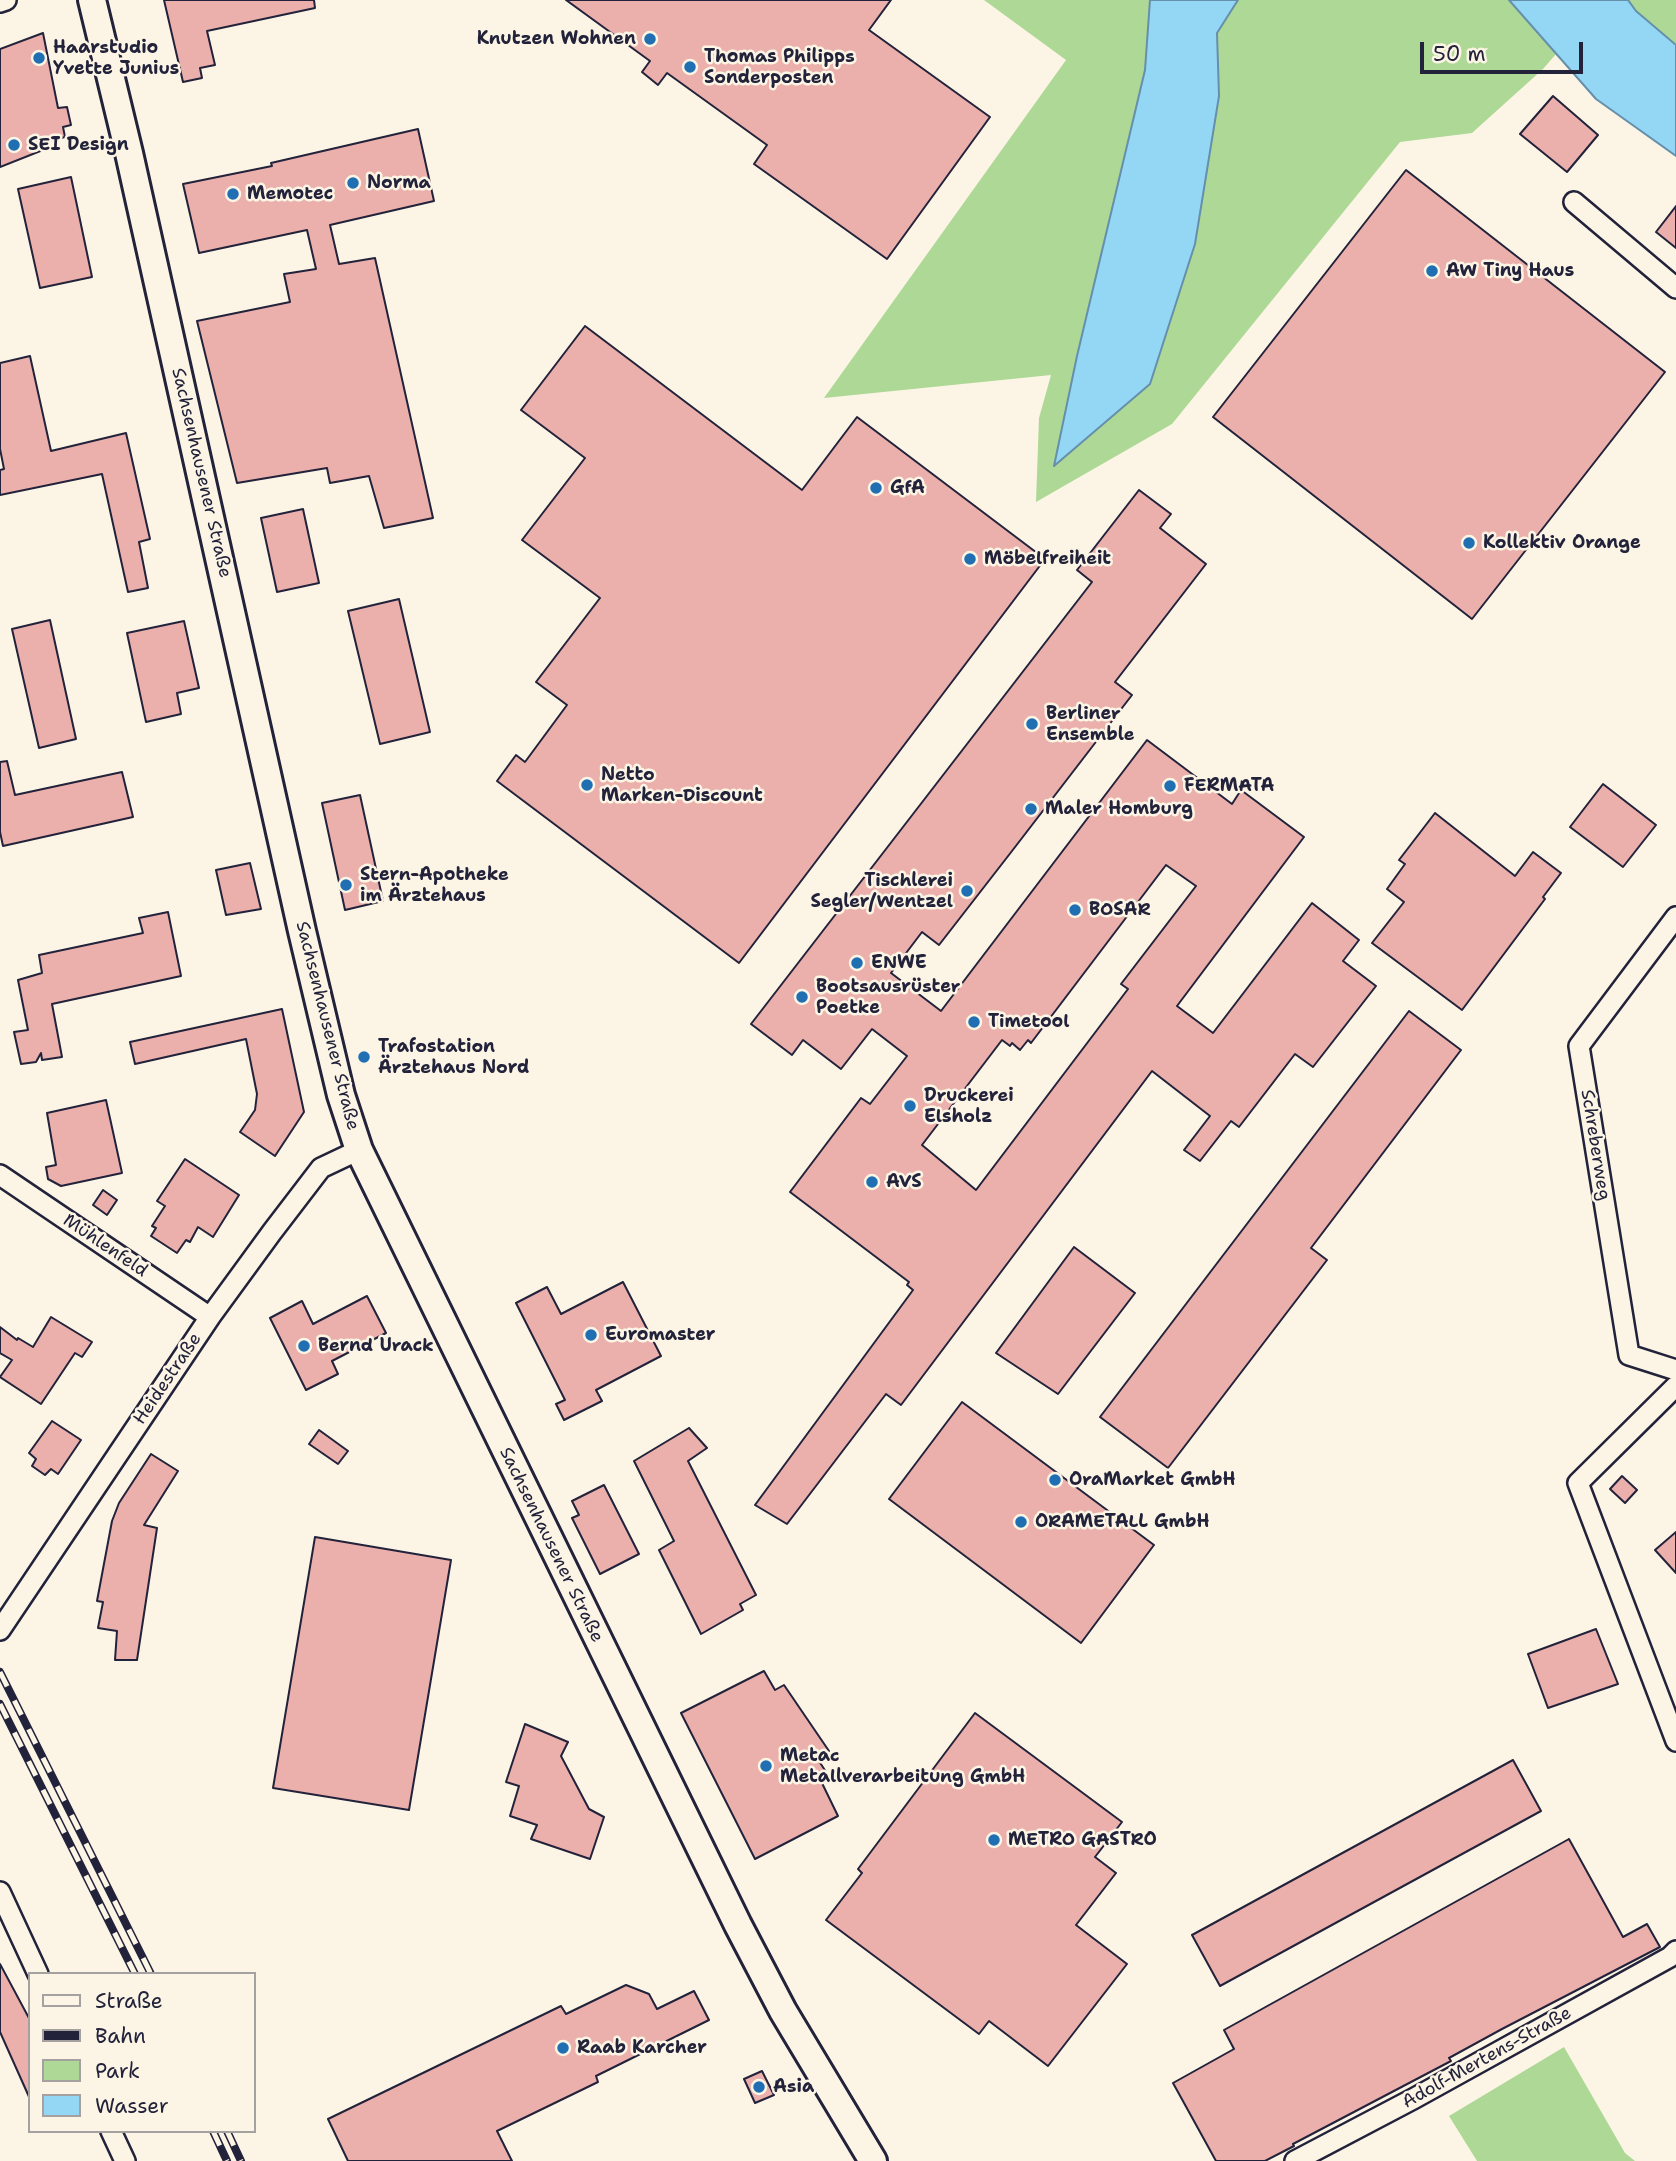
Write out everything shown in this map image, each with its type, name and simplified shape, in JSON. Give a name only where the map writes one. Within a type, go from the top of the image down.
[{"type":"main road","name":"Sachsenhausener Straße","points":[[92,0],[129,153],[302,931],[341,1095],[359,1150],[737,1925],[783,2011],[873,2161]]},
{"type":"street","points":[[0,2],[6,0]]},
{"type":"street","points":[[1574,202],[1676,288]]},
{"type":"street","name":"Schreberweg","points":[[1676,917],[1670,939],[1579,1046],[1629,1355],[1676,1370]]},
{"type":"street","name":"Heidestraße","points":[[0,1630],[210,1317],[321,1168],[359,1150]]},
{"type":"street","name":"Mühlenfeld","points":[[0,1175],[210,1317]]},
{"type":"street","points":[[1676,1386],[1578,1483],[1676,1741]]},
{"type":"street","points":[[0,1892],[37,1972]]},
{"type":"street","name":"Adolf-Mertens-Straße","points":[[1295,2161],[1676,1951]]},
{"type":"street","points":[[112,2133],[125,2161]]},
{"type":"green space","points":[[984,0],[1150,0],[1145,70],[1150,384],[1195,244],[1219,96],[1217,33],[1238,0],[1509,0],[1556,54],[1472,133],[1400,142],[1172,424],[1036,502],[1039,418],[1051,375],[824,398],[1066,60]]},
{"type":"green space","points":[[1628,0],[1676,0],[1676,45],[1636,11]]},
{"type":"green space","points":[[1564,2047],[1625,2153],[1635,2161],[1477,2161],[1449,2116]]},
{"type":"water","points":[[1150,0],[1238,0],[1217,33],[1219,96],[1195,244],[1150,384],[1054,466],[1077,356],[1145,70]]},
{"type":"water","points":[[1509,0],[1628,0],[1636,11],[1676,45],[1676,156],[1596,99]]},
{"type":"building","points":[[164,0],[314,0],[315,8],[207,31],[215,65],[200,68],[202,78],[183,82]]},
{"type":"building","points":[[566,0],[891,0],[869,30],[990,117],[887,259],[754,164],[767,145],[667,73],[658,85],[642,72],[650,61]]},
{"type":"building","points":[[43,33],[58,108],[67,107],[71,125],[63,127],[65,137],[46,142],[48,148],[0,167],[0,49]]},
{"type":"building","points":[[1553,96],[1598,135],[1567,172],[1520,134]]},
{"type":"building","points":[[418,129],[434,201],[330,225],[339,264],[375,258],[433,518],[384,528],[369,476],[330,483],[327,468],[237,483],[197,321],[290,302],[284,274],[316,269],[307,230],[199,253],[183,184],[272,166],[271,163]]},
{"type":"building","name":"AW Tiny Haus","points":[[1406,170],[1665,372],[1472,619],[1213,417]]},
{"type":"building","points":[[71,177],[92,277],[40,288],[18,189]]},
{"type":"building","points":[[1676,206],[1676,248],[1656,232]]},
{"type":"building","points":[[585,326],[802,490],[857,417],[1045,559],[739,963],[497,781],[516,755],[525,762],[567,705],[536,682],[600,598],[522,540],[585,458],[521,410]]},
{"type":"building","points":[[30,356],[51,451],[126,433],[150,539],[139,542],[148,588],[128,592],[102,474],[0,495],[0,470],[4,469],[0,449],[0,363]]},
{"type":"building","points":[[1139,490],[1171,514],[1160,528],[1206,564],[1115,682],[1132,695],[1012,851],[939,945],[922,932],[891,973],[941,1011],[1147,740],[1232,804],[1241,790],[1304,837],[1177,1006],[1213,1033],[1312,903],[1359,940],[1343,961],[1376,986],[1313,1067],[1295,1054],[1239,1127],[1231,1121],[1200,1161],[1184,1150],[1210,1116],[1152,1071],[901,1405],[886,1394],[787,1524],[755,1505],[913,1290],[907,1285],[909,1282],[790,1192],[861,1098],[870,1104],[907,1056],[872,1029],[841,1069],[803,1040],[792,1055],[751,1024],[1092,582],[1077,570]],"holes":[[[1166,865],[1196,886],[1121,984],[1128,989],[976,1190],[922,1145],[1002,1040],[1010,1046],[1012,1043],[1020,1050],[1028,1040],[1031,1043]]]},
{"type":"building","points":[[303,509],[319,583],[277,592],[261,518]]},
{"type":"building","points":[[399,599],[430,732],[380,744],[348,611]]},
{"type":"building","points":[[50,620],[76,739],[39,748],[12,629]]},
{"type":"building","points":[[184,621],[199,688],[177,693],[181,714],[146,722],[127,633]]},
{"type":"building","points":[[7,761],[15,795],[122,772],[133,817],[3,846],[0,832],[0,762]]},
{"type":"building","points":[[1603,784],[1656,825],[1623,867],[1570,827]]},
{"type":"building","points":[[360,795],[383,901],[345,910],[322,803]]},
{"type":"building","points":[[1435,813],[1515,876],[1533,852],[1561,873],[1543,897],[1545,899],[1462,1010],[1372,943],[1404,902],[1387,889],[1405,864],[1399,860]]},
{"type":"building","points":[[250,863],[261,909],[226,915],[216,870]]},
{"type":"building","points":[[168,912],[181,976],[52,1004],[62,1057],[42,1060],[41,1053],[36,1062],[21,1064],[14,1032],[28,1030],[18,980],[42,973],[39,955],[143,933],[139,918]]},
{"type":"building","points":[[282,1009],[304,1112],[275,1156],[240,1132],[255,1110],[257,1094],[246,1039],[135,1064],[130,1042]]},
{"type":"building","points":[[1409,1011],[1461,1050],[1311,1248],[1327,1260],[1168,1468],[1100,1417]]},
{"type":"building","points":[[106,1100],[122,1173],[61,1186],[48,1179],[46,1167],[56,1165],[47,1113]]},
{"type":"building","points":[[185,1159],[239,1195],[213,1237],[198,1227],[190,1242],[186,1240],[177,1253],[151,1236],[156,1228],[152,1226],[165,1206],[157,1201]]},
{"type":"building","points":[[103,1190],[117,1200],[107,1215],[93,1205]]},
{"type":"building","points":[[1074,1247],[1135,1293],[1058,1394],[996,1353]]},
{"type":"building","name":"Euromaster","points":[[623,1282],[661,1356],[596,1390],[602,1401],[564,1420],[556,1404],[565,1400],[516,1303],[547,1287],[561,1314]]},
{"type":"building","points":[[367,1296],[386,1333],[332,1361],[338,1374],[306,1390],[270,1318],[302,1301],[313,1324]]},
{"type":"building","points":[[51,1317],[92,1342],[82,1357],[75,1353],[41,1404],[0,1377],[12,1360],[0,1353],[0,1327],[17,1340],[18,1338],[33,1347]]},
{"type":"building","name":"ORAMETALL GmbH","points":[[962,1402],[1154,1545],[1081,1643],[889,1499]]},
{"type":"building","points":[[52,1421],[81,1440],[58,1474],[51,1469],[45,1475],[32,1466],[36,1459],[29,1453]]},
{"type":"building","points":[[689,1428],[707,1448],[688,1461],[756,1595],[740,1604],[743,1610],[701,1634],[659,1550],[674,1541],[634,1461]]},
{"type":"building","points":[[319,1430],[348,1451],[338,1464],[309,1444]]},
{"type":"building","points":[[151,1454],[178,1471],[144,1525],[157,1528],[137,1660],[115,1660],[117,1631],[98,1628],[103,1602],[97,1601],[112,1521],[119,1503]]},
{"type":"building","points":[[1622,1476],[1637,1490],[1625,1503],[1610,1489]]},
{"type":"building","points":[[604,1485],[639,1554],[600,1574],[572,1518],[579,1515],[572,1501]]},
{"type":"building","points":[[1676,1532],[1676,1573],[1655,1550]]},
{"type":"building","points":[[315,1537],[451,1560],[409,1810],[273,1788]]},
{"type":"building","points":[[1596,1629],[1618,1684],[1548,1708],[1528,1654]]},
{"type":"building","name":"Metac Metallverarbeitung GmbH","points":[[764,1671],[775,1690],[784,1685],[829,1751],[817,1758],[828,1775],[820,1779],[838,1816],[755,1859],[681,1713]]},
{"type":"building","name":"METRO GASTRO","points":[[975,1713],[1122,1822],[1095,1857],[1116,1873],[1076,1925],[1127,1964],[1048,2066],[989,2021],[979,2034],[826,1920],[862,1873],[858,1869]]},
{"type":"building","points":[[525,1724],[568,1742],[561,1756],[589,1809],[604,1817],[590,1859],[531,1839],[537,1825],[510,1816],[519,1786],[506,1782]]},
{"type":"building","points":[[1513,1760],[1541,1811],[1220,1986],[1192,1935]]},
{"type":"building","points":[[1569,1839],[1623,1937],[1647,1924],[1660,1947],[1502,2029],[1449,2058],[1451,2061],[1265,2161],[1216,2161],[1173,2083],[1234,2049],[1224,2030]]},
{"type":"building","points":[[0,1964],[28,2016],[28,2095],[0,2032]]},
{"type":"building","name":"Raab Karcher","points":[[626,1985],[649,1994],[657,2009],[694,1991],[709,2020],[596,2076],[598,2082],[497,2131],[512,2161],[348,2161],[328,2119],[561,2006],[566,2014]]},
{"type":"building","name":"Asia","points":[[762,2071],[774,2095],[755,2103],[744,2079]]},
{"type":"railway","points":[[0,1672],[150,1972]]},
{"type":"railway","points":[[0,1704],[134,1972]]},
{"type":"railway","points":[[214,2133],[227,2161]]},
{"type":"railway","points":[[228,2133],[241,2161]]},
{"type":"place","name":"Knutzen Wohnen","points":[[650,39]]},
{"type":"place","name":"Haarstudio Yvette Junius","points":[[39,58]]},
{"type":"place","name":"Thomas Philipps Sonderposten","points":[[690,67]]},
{"type":"place","name":"SEI Design","points":[[14,145]]},
{"type":"place","name":"Norma","points":[[353,183]]},
{"type":"place","name":"Memotec","points":[[233,194]]},
{"type":"place","name":"AW Tiny Haus","points":[[1432,271]]},
{"type":"place","name":"GfA","points":[[876,488]]},
{"type":"place","name":"Kollektiv Orange","points":[[1469,543]]},
{"type":"place","name":"Möbelfreiheit","points":[[970,559]]},
{"type":"place","name":"Berliner Ensemble","points":[[1032,724]]},
{"type":"place","name":"Netto Marken-Discount","points":[[587,785]]},
{"type":"place","name":"FERMATA","points":[[1170,786]]},
{"type":"place","name":"Maler Homburg","points":[[1031,809]]},
{"type":"place","name":"Stern-Apotheke im Ärztehaus","points":[[346,885]]},
{"type":"place","name":"Tischlerei Segler/Wentzel","points":[[967,891]]},
{"type":"place","name":"BOSAR","points":[[1075,910]]},
{"type":"place","name":"ENWE","points":[[857,963]]},
{"type":"place","name":"Bootsausrüster Poetke","points":[[802,997]]},
{"type":"place","name":"Timetool","points":[[974,1022]]},
{"type":"place","name":"Trafostation Ärztehaus Nord","points":[[364,1057]]},
{"type":"place","name":"Druckerei Elsholz","points":[[910,1106]]},
{"type":"place","name":"AVS","points":[[872,1182]]},
{"type":"place","name":"Euromaster","points":[[591,1335]]},
{"type":"place","name":"Bernd Urack","points":[[304,1346]]},
{"type":"place","name":"OraMarket GmbH","points":[[1055,1480]]},
{"type":"place","name":"ORAMETALL GmbH","points":[[1021,1522]]},
{"type":"place","name":"Metac Metallverarbeitung GmbH","points":[[766,1766]]},
{"type":"place","name":"METRO GASTRO","points":[[994,1840]]},
{"type":"place","name":"Raab Karcher","points":[[563,2048]]},
{"type":"place","name":"Asia","points":[[759,2087]]}]
